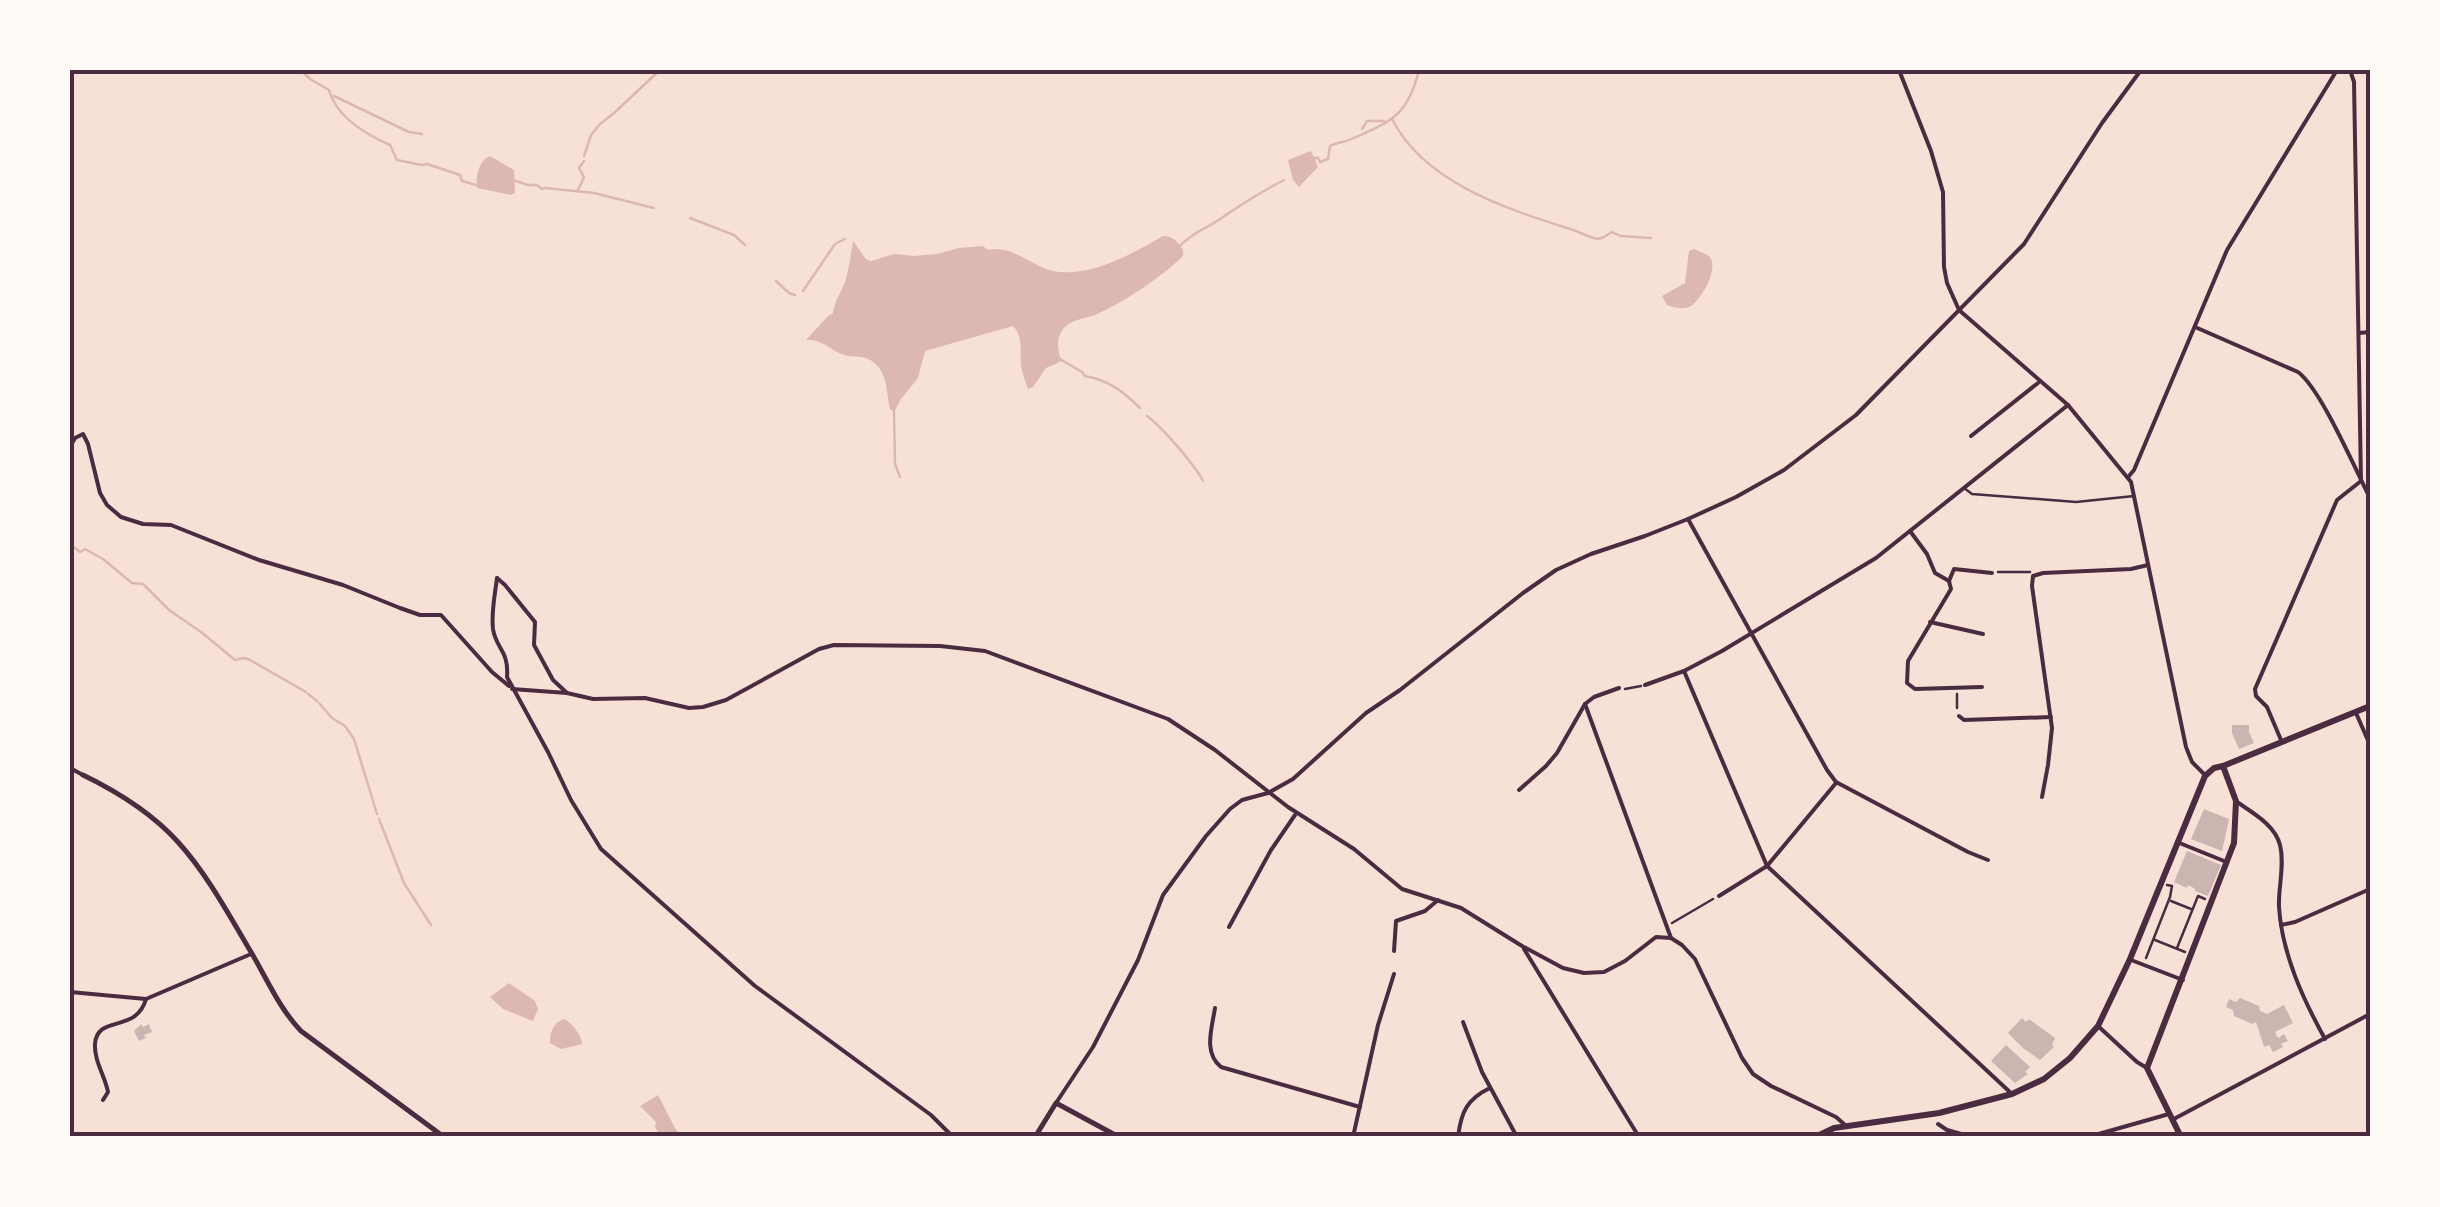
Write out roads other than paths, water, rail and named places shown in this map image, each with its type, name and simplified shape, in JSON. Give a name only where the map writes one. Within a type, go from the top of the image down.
[{"type":"main road","points":[[1815,1137],[1845,1126],[1939,1113],[2012,1094],[2059,1068],[2098,1026],[2130,960],[2205,776],[2214,768],[2370,706]]},
{"type":"main road","points":[[2182,1137],[2147,1068],[2234,844],[2236,802],[2223,766]]},
{"type":"street","points":[[1899,70],[1943,192],[1946,283],[1960,310],[2068,405],[2130,479],[2186,747],[2192,762],[2205,776]]},
{"type":"street","points":[[1034,1137],[1093,1047],[1138,960],[1170,883],[1230,809],[1293,779],[1366,713],[1556,570],[1736,498],[1784,470],[1856,414],[2024,244],[2141,70]]},
{"type":"street","points":[[2130,479],[2227,250],[2338,70]]},
{"type":"street","points":[[2350,70],[2354,82],[2361,480]]},
{"type":"street","points":[[2195,327],[2304,377],[2318,396],[2370,498]]},
{"type":"street","points":[[2359,333],[2370,332]]},
{"type":"street","points":[[1972,436],[2040,382]]},
{"type":"street","points":[[1645,685],[1684,670],[1752,633],[1876,558],[2068,405]]},
{"type":"street","points":[[70,447],[83,434],[100,493],[120,517],[170,526],[410,612],[442,615],[512,689],[593,699],[644,698],[702,707],[726,700],[825,647],[882,644],[986,651],[1168,719],[1296,813],[1354,849],[1402,889],[1461,908],[1562,968],[1598,973],[1619,965],[1656,938],[1671,938],[1694,959],[1753,1074],[1836,1117],[1845,1126]]},
{"type":"street","points":[[2282,741],[2255,688],[2337,500],[2361,480],[2370,481]]},
{"type":"street","points":[[1688,519],[1836,782],[1988,860]]},
{"type":"street","points":[[1910,531],[1935,573],[1949,581]]},
{"type":"street","points":[[2042,797],[2051,717],[2032,576],[2148,565]]},
{"type":"street","points":[[1982,687],[1915,689],[1907,683],[1908,660],[1950,588],[1954,570],[1992,573]]},
{"type":"street","points":[[567,693],[553,680],[534,645],[535,622],[497,578],[494,632],[505,653],[507,677],[600,849],[755,986],[931,1115],[953,1137]]},
{"type":"street","points":[[1930,622],[1983,634]]},
{"type":"street","points":[[1684,670],[1767,866],[2012,1094]]},
{"type":"street","points":[[1519,790],[1557,753],[1585,704],[1618,688]]},
{"type":"street","points":[[1585,704],[1671,938]]},
{"type":"street","points":[[2356,712],[2370,745]]},
{"type":"street","points":[[1959,716],[1964,720],[2051,717]]},
{"type":"street","points":[[70,768],[135,804],[176,840],[225,908],[284,1012],[301,1031],[444,1137]]},
{"type":"street","points":[[1719,896],[1767,866],[1836,782]]},
{"type":"street","points":[[2236,802],[2258,816],[2280,844],[2282,925],[2305,1004],[2325,1039]]},
{"type":"street","points":[[1230,927],[1271,850],[1296,813]]},
{"type":"street","points":[[2178,842],[2228,863]]},
{"type":"street","points":[[2282,925],[2370,889]]},
{"type":"street","points":[[1394,951],[1396,920],[1428,909],[1438,900]]},
{"type":"street","points":[[1522,946],[1639,1137]]},
{"type":"street","points":[[70,992],[146,999],[252,954]]},
{"type":"street","points":[[2130,960],[2183,980]]},
{"type":"street","points":[[1353,1137],[1378,1025],[1394,974]]},
{"type":"street","points":[[103,1100],[108,1092],[96,1052],[97,1036],[104,1028],[139,1014],[146,999]]},
{"type":"street","points":[[1215,1008],[1209,1045],[1214,1062],[1360,1107]]},
{"type":"street","points":[[2088,1137],[2171,1117],[2370,1014]]},
{"type":"street","points":[[1464,1022],[1475,1056],[1517,1137]]},
{"type":"street","points":[[2098,1026],[2147,1068]]},
{"type":"street","points":[[1458,1137],[1467,1104],[1490,1088]]},
{"type":"street","points":[[1056,1103],[1119,1137]]},
{"type":"street","points":[[1938,1124],[1972,1137]]},
{"type":"street","points":[[2025,1137],[2040,1137]]},
{"type":"lane","points":[[1963,487],[1972,494],[2076,502],[2134,496]]},
{"type":"waterway","points":[[301,70],[329,90],[338,108],[353,123],[390,145],[397,160],[427,164],[476,185]]},
{"type":"waterway","points":[[584,156],[591,135],[600,124],[660,70]]},
{"type":"waterway","points":[[1314,158],[1320,162],[1328,159],[1330,146],[1367,132],[1397,114],[1410,97],[1419,70]]},
{"type":"waterway","points":[[334,96],[409,132],[422,134]]},
{"type":"waterway","points":[[1392,119],[1424,160],[1468,190],[1597,239],[1612,232],[1651,238]]},
{"type":"waterway","points":[[1362,129],[1367,121],[1384,121]]},
{"type":"waterway","points":[[578,190],[584,177],[579,168],[584,161]]},
{"type":"waterway","points":[[513,180],[542,189],[594,193],[654,208]]},
{"type":"waterway","points":[[1178,248],[1191,236],[1284,180]]},
{"type":"waterway","points":[[690,218],[734,235],[745,245]]},
{"type":"waterway","points":[[803,291],[835,244],[845,239]]},
{"type":"waterway","points":[[776,281],[795,295]]},
{"type":"waterway","points":[[1060,359],[1085,376],[1115,387],[1140,408]]},
{"type":"waterway","points":[[894,411],[895,464],[900,477]]},
{"type":"waterway","points":[[1147,416],[1178,447],[1203,481]]},
{"type":"waterway","points":[[70,544],[80,552],[85,549],[103,559],[132,583],[143,584],[169,610],[235,660],[250,660],[306,692]]},
{"type":"waterway","points":[[308,694],[317,701]]},
{"type":"waterway","points":[[319,703],[354,739],[377,814]]},
{"type":"waterway","points":[[379,819],[404,883],[431,925]]}]
